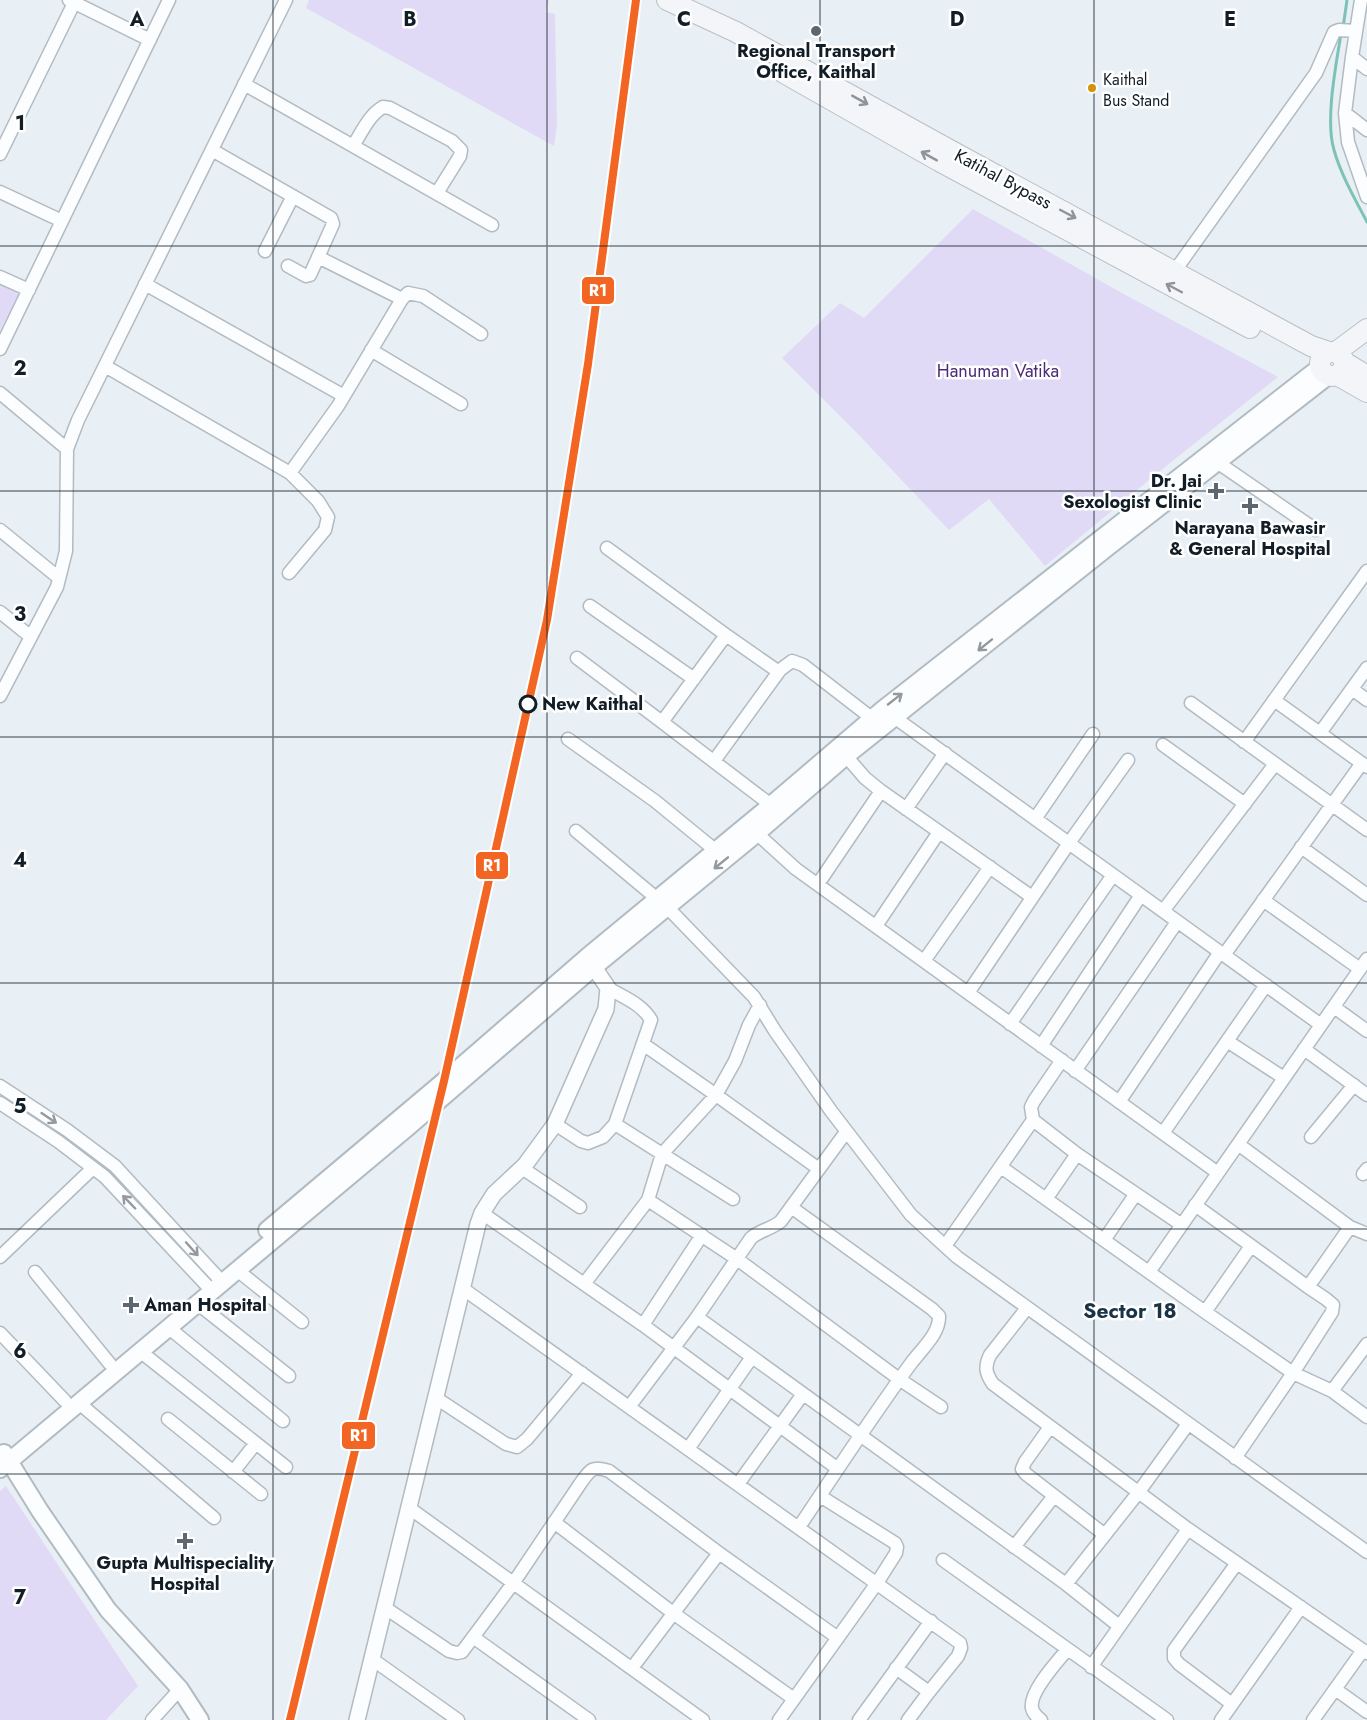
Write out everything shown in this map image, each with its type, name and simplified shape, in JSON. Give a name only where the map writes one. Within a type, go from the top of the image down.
[{"type":"main road","name":"Katihal Bypass","points":[[675,2],[736,32],[1311,346],[1367,392]]},
{"type":"main road","name":"Katihal Bypass","points":[[675,2],[730,41],[928,155],[1160,281],[1332,363]]},
{"type":"main road","points":[[662,903],[715,850],[752,829],[771,805],[1217,462],[1332,363],[1367,329]]},
{"type":"main road","points":[[72,1402],[110,1364],[214,1283],[444,1082],[752,829],[846,756],[883,721],[1101,537],[1332,363],[1367,343]]},
{"type":"main road","points":[[1332,363],[1367,376]]},
{"type":"main road","points":[[200,1720],[180,1689],[108,1610],[3,1457],[72,1402],[141,1352],[197,1304],[214,1283],[237,1270],[416,1120],[590,962]]},
{"type":"street","points":[[0,349],[169,0]]},
{"type":"street","points":[[0,696],[57,587],[66,551],[67,450],[78,420],[286,0]]},
{"type":"street","points":[[1361,0],[1353,30],[1346,113],[1348,142],[1367,197]]},
{"type":"street","points":[[0,154],[72,1],[150,40]]},
{"type":"street","points":[[1174,272],[1316,73],[1334,32],[1353,30]]},
{"type":"street","points":[[1352,57],[1367,69]]},
{"type":"street","points":[[244,84],[492,225]]},
{"type":"street","points":[[353,146],[372,116],[383,107],[390,108],[453,141],[461,150],[460,156],[437,193]]},
{"type":"street","points":[[1346,113],[1367,130]]},
{"type":"street","points":[[212,150],[331,218],[333,224],[309,276],[288,266]]},
{"type":"street","points":[[0,192],[62,221]]},
{"type":"street","points":[[265,251],[293,196]]},
{"type":"street","points":[[318,257],[402,299]]},
{"type":"street","points":[[0,277],[29,290]]},
{"type":"street","points":[[145,284],[344,396]]},
{"type":"street","points":[[290,473],[344,396],[402,299],[408,293],[423,296],[481,333]]},
{"type":"street","points":[[371,350],[461,404]]},
{"type":"street","points":[[105,366],[290,473],[318,501],[328,517],[325,530],[289,573]]},
{"type":"street","points":[[0,393],[67,450]]},
{"type":"street","points":[[1217,462],[1316,530]]},
{"type":"street","points":[[0,530],[59,578]]},
{"type":"street","points":[[606,548],[726,635],[776,670],[780,670]]},
{"type":"street","points":[[1244,742],[1367,571]]},
{"type":"street","points":[[590,606],[694,679]]},
{"type":"street","points":[[0,612],[31,637]]},
{"type":"street","points":[[662,722],[726,635]]},
{"type":"street","points":[[577,658],[771,805]]},
{"type":"street","points":[[714,761],[780,670],[788,663],[796,662],[883,721],[945,753],[1321,1025]]},
{"type":"street","points":[[1320,733],[1367,668]]},
{"type":"street","points":[[1352,689],[1367,700]]},
{"type":"street","points":[[1119,1102],[1222,953],[1364,765],[1274,700]]},
{"type":"street","points":[[1191,703],[1367,830]]},
{"type":"street","points":[[1035,819],[1093,734]]},
{"type":"street","points":[[568,739],[655,801],[715,850]]},
{"type":"street","points":[[1163,745],[1245,804]]},
{"type":"street","points":[[906,809],[945,753]]},
{"type":"street","points":[[846,756],[865,778],[881,791],[1032,897]]},
{"type":"street","points":[[968,993],[1128,760]]},
{"type":"street","points":[[1163,911],[1275,764]]},
{"type":"street","points":[[818,884],[881,791]]},
{"type":"street","points":[[752,829],[779,855],[818,884],[1218,1173]]},
{"type":"street","points":[[576,831],[662,903],[743,984],[760,1005],[775,1031],[846,1132],[910,1215],[957,1257],[1367,1552]]},
{"type":"street","points":[[876,926],[939,832]]},
{"type":"street","points":[[1301,847],[1367,895]]},
{"type":"street","points":[[924,961],[990,867]]},
{"type":"street","points":[[1010,1023],[1113,875]]},
{"type":"street","points":[[1041,1046],[1141,895]]},
{"type":"street","points":[[1149,1272],[1365,964],[1263,900]]},
{"type":"street","points":[[1075,1071],[1177,922]]},
{"type":"street","points":[[555,1124],[588,1143],[603,1137],[615,1124],[651,1020],[647,1012],[635,1003],[608,988],[590,962]]},
{"type":"street","points":[[1163,1133],[1266,985]]},
{"type":"street","points":[[357,1720],[482,1213],[494,1194],[522,1168],[555,1124],[606,1009],[608,988]]},
{"type":"street","points":[[584,1284],[648,1200],[662,1154],[716,1095],[735,1061],[749,1025],[760,1005]]},
{"type":"street","points":[[1334,1007],[1367,1031]]},
{"type":"street","points":[[1227,1041],[1284,1078]]},
{"type":"street","points":[[643,1044],[819,1169]]},
{"type":"street","points":[[1304,1049],[1367,1095]]},
{"type":"street","points":[[945,1246],[1032,1120],[1031,1107],[1034,1101],[1062,1060]]},
{"type":"street","points":[[1311,1137],[1354,1085]]},
{"type":"street","points":[[0,1086],[67,1130],[115,1166],[214,1283]]},
{"type":"street","points":[[2,1108],[59,1142],[105,1177],[214,1283]]},
{"type":"street","points":[[1032,1120],[1135,1195],[1182,1225]]},
{"type":"street","points":[[615,1124],[733,1199]]},
{"type":"street","points":[[629,1407],[698,1317],[751,1238],[755,1234],[774,1227],[846,1132]]},
{"type":"street","points":[[1238,1144],[1350,1227],[1367,1234]]},
{"type":"street","points":[[1046,1199],[1077,1154]]},
{"type":"street","points":[[1001,1167],[1293,1373],[1332,1391],[1367,1417]]},
{"type":"street","points":[[0,1257],[93,1168]]},
{"type":"street","points":[[522,1168],[580,1208]]},
{"type":"street","points":[[1104,1240],[1135,1195]]},
{"type":"street","points":[[648,1200],[737,1258],[899,1379],[941,1407]]},
{"type":"street","points":[[1195,1205],[1333,1305],[1332,1312],[1293,1373],[1235,1458]]},
{"type":"street","points":[[791,1207],[939,1316],[940,1324],[860,1435],[799,1527]]},
{"type":"street","points":[[482,1213],[643,1325],[838,1468]]},
{"type":"street","points":[[1308,1287],[1350,1227]]},
{"type":"street","points":[[643,1325],[702,1235]]},
{"type":"street","points":[[1205,1312],[1251,1246]]},
{"type":"street","points":[[237,1270],[302,1322]]},
{"type":"street","points":[[35,1272],[110,1364]]},
{"type":"street","points":[[462,1288],[960,1643],[958,1656],[908,1720]]},
{"type":"street","points":[[197,1304],[289,1376]]},
{"type":"street","points":[[1027,1308],[986,1363],[986,1375],[993,1384],[1138,1493],[1365,1652],[1313,1720]]},
{"type":"street","points":[[698,1317],[1066,1584],[1119,1626]]},
{"type":"street","points":[[169,1328],[283,1421]]},
{"type":"street","points":[[0,1334],[72,1402],[214,1518]]},
{"type":"street","points":[[1332,1391],[1367,1344]]},
{"type":"street","points":[[141,1352],[286,1467]]},
{"type":"street","points":[[688,1449],[752,1357]]},
{"type":"street","points":[[436,1398],[506,1444],[517,1447],[527,1439],[582,1373]]},
{"type":"street","points":[[738,1484],[803,1394]]},
{"type":"street","points":[[168,1419],[261,1494]]},
{"type":"street","points":[[1066,1584],[1138,1493],[1188,1424]]},
{"type":"street","points":[[1050,1427],[1022,1469],[1105,1535]]},
{"type":"street","points":[[233,1472],[256,1443]]},
{"type":"street","points":[[384,1607],[449,1651],[462,1652],[514,1582],[590,1470],[602,1468],[838,1638]]},
{"type":"street","points":[[779,1720],[896,1553],[895,1543],[820,1496]]},
{"type":"street","points":[[1014,1547],[1054,1496]]},
{"type":"street","points":[[408,1507],[703,1720]]},
{"type":"street","points":[[554,1522],[673,1613],[794,1699]]},
{"type":"street","points":[[1091,1667],[1188,1529]]},
{"type":"street","points":[[632,1668],[719,1552]]},
{"type":"street","points":[[943,1560],[1167,1720]]},
{"type":"street","points":[[1232,1704],[1179,1664],[1174,1658],[1174,1650],[1237,1563]]},
{"type":"street","points":[[1221,1720],[1300,1607]]},
{"type":"street","points":[[859,1720],[931,1621]]},
{"type":"street","points":[[473,1637],[589,1720]]},
{"type":"street","points":[[1041,1720],[1036,1717],[1032,1709],[1034,1696],[1067,1650]]},
{"type":"street","points":[[372,1659],[458,1720]]},
{"type":"street","points":[[896,1668],[928,1692]]},
{"type":"street","points":[[152,1720],[180,1689]]},
{"type":"street","points":[[1335,1689],[1367,1712]]},
{"type":"green space","points":[[309,0],[549,0],[546,12],[555,14],[557,125],[554,146],[306,8]]},
{"type":"green space","name":"Hanuman Vatika","points":[[973,209],[1278,377],[1045,566],[989,499],[949,530],[782,358],[840,303],[864,318]]},
{"type":"green space","points":[[0,285],[19,294],[0,330]]},
{"type":"green space","points":[[6,1486],[138,1686],[106,1720],[0,1720],[0,1491]]},
{"type":"waterway","points":[[1343,28],[1347,0]]},
{"type":"waterway","points":[[1341,34],[1332,92],[1332,138],[1340,169],[1367,222]]},
{"type":"transit line","name":"R1","points":[[290,1720],[444,1081],[547,620],[588,364],[636,0]]},
{"type":"place","name":"Regional Transport Office, Kaithal","points":[[816,31]]},
{"type":"place","name":"Kaithal Bus Stand","points":[[1092,88]]},
{"type":"place","name":"Dr. Jai Sexologist Clinic","points":[[1216,491]]},
{"type":"place","name":"Narayana Bawasir & General Hospital","points":[[1250,506]]},
{"type":"place","name":"New Kaithal","points":[[528,704]]},
{"type":"place","name":"Aman Hospital","points":[[131,1305]]},
{"type":"place","name":"Gupta Multispeciality Hospital","points":[[185,1541]]},
{"type":"district","name":"Sector 18","points":[[1130,1311]]}]
